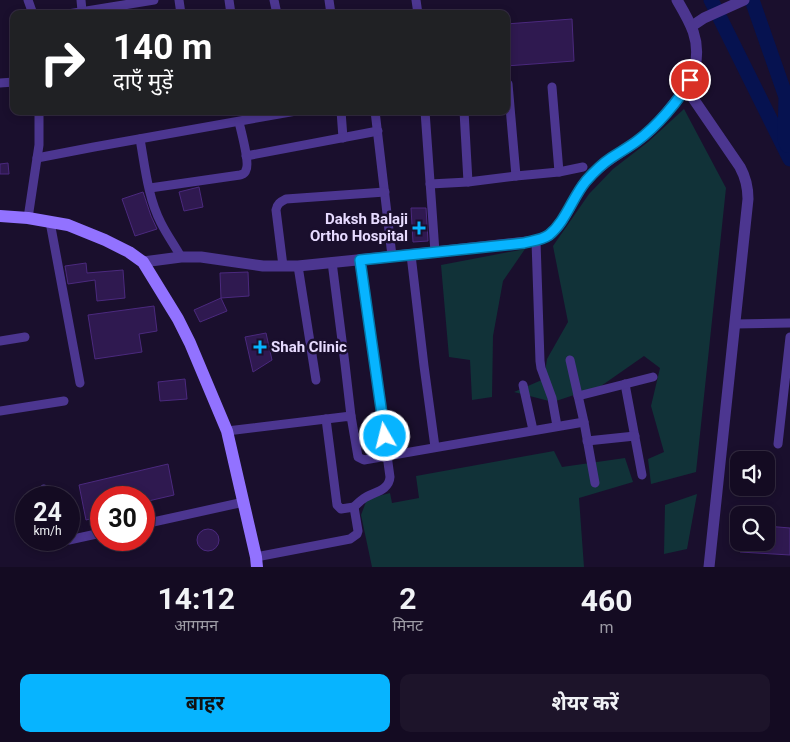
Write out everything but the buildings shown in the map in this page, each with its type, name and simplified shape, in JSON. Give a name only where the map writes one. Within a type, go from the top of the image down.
[{"type":"main road","points":[[0,216],[28,218],[68,225],[105,240],[129,252],[143,262],[178,319],[227,430],[257,562]]},
{"type":"street","points":[[92,10],[131,2],[154,0]]},
{"type":"street","points":[[143,262],[181,257],[263,266],[298,266],[536,241],[547,236],[562,220],[585,182],[610,159],[648,133],[686,88],[695,67],[696,39],[692,26],[677,0]]},
{"type":"street","points":[[692,26],[704,18],[744,0]]},
{"type":"street","points":[[552,87],[559,172]]},
{"type":"street","points":[[686,88],[740,167],[748,188],[709,567]]},
{"type":"street","points":[[510,107],[516,176]]},
{"type":"street","points":[[28,218],[39,146],[38,115]]},
{"type":"street","points":[[37,158],[275,115]]},
{"type":"street","points":[[341,115],[343,138]]},
{"type":"street","points":[[376,115],[392,256]]},
{"type":"street","points":[[425,115],[435,252]]},
{"type":"street","points":[[464,115],[468,182]]},
{"type":"street","points":[[150,188],[244,173],[247,170],[246,156],[239,122]]},
{"type":"street","points":[[246,156],[378,131]]},
{"type":"street","points":[[140,139],[155,208],[181,257]]},
{"type":"street","points":[[430,184],[468,182],[559,172],[584,167]]},
{"type":"street","points":[[283,266],[276,210],[280,202],[385,192]]},
{"type":"street","points":[[50,222],[80,383]]},
{"type":"street","points":[[536,241],[540,361],[552,398],[557,426]]},
{"type":"street","points":[[411,255],[435,447]]},
{"type":"street","points":[[326,419],[337,505],[341,509],[354,507],[360,501],[386,487],[390,482],[360,260]]},
{"type":"street","points":[[332,262],[350,416],[357,453],[361,459],[584,422]]},
{"type":"street","points":[[298,266],[316,380]]},
{"type":"street","points":[[735,324],[790,323]]},
{"type":"street","points":[[0,341],[25,337]]},
{"type":"street","points":[[778,444],[790,337]]},
{"type":"street","points":[[570,360],[595,483]]},
{"type":"street","points":[[578,396],[653,377]]},
{"type":"street","points":[[523,384],[533,430]]},
{"type":"street","points":[[625,384],[642,475]]},
{"type":"street","points":[[0,411],[64,401]]},
{"type":"street","points":[[227,430],[350,416]]},
{"type":"street","points":[[587,441],[635,436]]},
{"type":"street","points":[[155,522],[244,502]]},
{"type":"street","points":[[257,562],[354,537],[358,531],[354,507]]},
{"type":"green space","points":[[684,109],[726,188],[696,472],[651,484],[648,459],[664,452],[651,406],[660,368],[644,356],[601,386],[553,402],[514,392],[544,379],[547,359],[568,322],[553,246],[589,194],[613,169],[648,142]]},
{"type":"green space","points":[[525,249],[503,281],[493,336],[492,397],[472,400],[470,360],[449,357],[441,265]]},
{"type":"green space","points":[[554,451],[562,467],[625,458],[633,482],[579,498],[584,567],[372,567],[361,515],[367,499],[390,493],[392,503],[419,498],[416,476]]},
{"type":"green space","points":[[697,494],[687,549],[664,554],[665,505]]},
{"type":"waterway","points":[[711,0],[790,159]]},
{"type":"waterway","points":[[752,0],[786,97],[785,139],[787,145]]},
{"type":"place","name":"Daksh Balaji Ortho Hospital","points":[[419,228]]},
{"type":"place","name":"Shah Clinic","points":[[260,347]]},
{"type":"route","points":[[385,436],[360,260],[524,243],[536,241],[547,236],[562,220],[585,182],[610,159],[648,133],[686,88],[690,80]]}]
